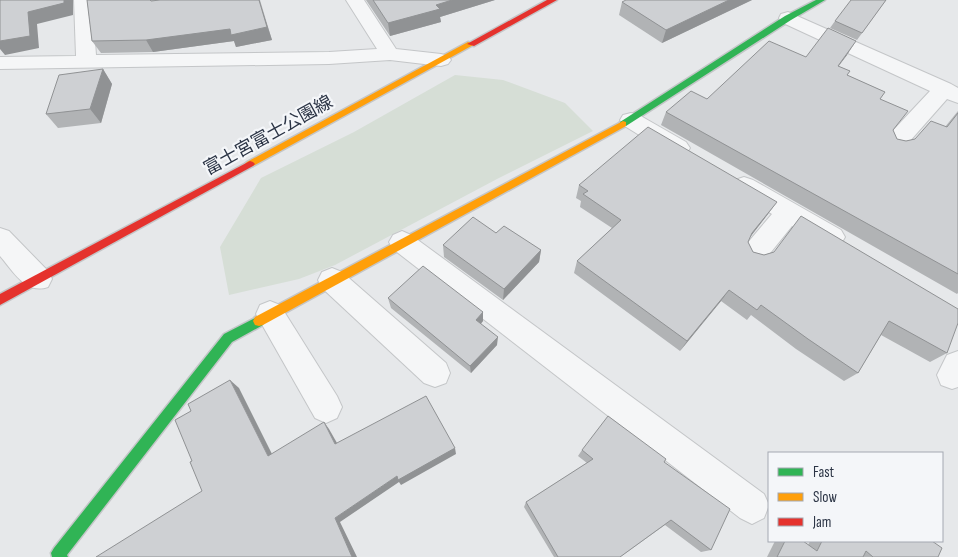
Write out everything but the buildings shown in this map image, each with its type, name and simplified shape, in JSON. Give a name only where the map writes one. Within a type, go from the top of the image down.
[{"type":"street","points":[[83,0],[86,62]]},
{"type":"street","points":[[355,0],[390,54]]},
{"type":"street","name":"富士宮富士公園線","points":[[0,300],[553,0]]},
{"type":"street","points":[[60,557],[59,553],[228,338],[402,242],[631,120],[788,18],[821,0]]},
{"type":"street","points":[[788,18],[951,93],[894,144]]},
{"type":"street","points":[[0,63],[328,58],[390,54],[441,60]]},
{"type":"street","points":[[631,120],[697,158]]},
{"type":"street","points":[[722,173],[856,252]]},
{"type":"street","points":[[754,254],[788,212]]},
{"type":"street","points":[[0,238],[38,280]]},
{"type":"street","points":[[402,242],[752,506]]},
{"type":"street","points":[[332,280],[435,373]]},
{"type":"street","points":[[270,314],[326,407]]},
{"type":"shaded area","points":[[455,75],[503,80],[565,103],[593,131],[497,179],[335,265],[299,279],[229,295],[220,247],[261,178],[354,132]]},
{"type":"traffic: fast","points":[[623,124],[788,18],[821,0]]},
{"type":"traffic: fast","points":[[60,557],[59,553],[228,338],[259,321]]},
{"type":"traffic: slow","points":[[250,164],[471,44]]},
{"type":"traffic: slow","points":[[259,321],[623,124]]},
{"type":"traffic: jam","points":[[471,44],[553,0]]},
{"type":"traffic: jam","points":[[0,300],[250,164]]}]
